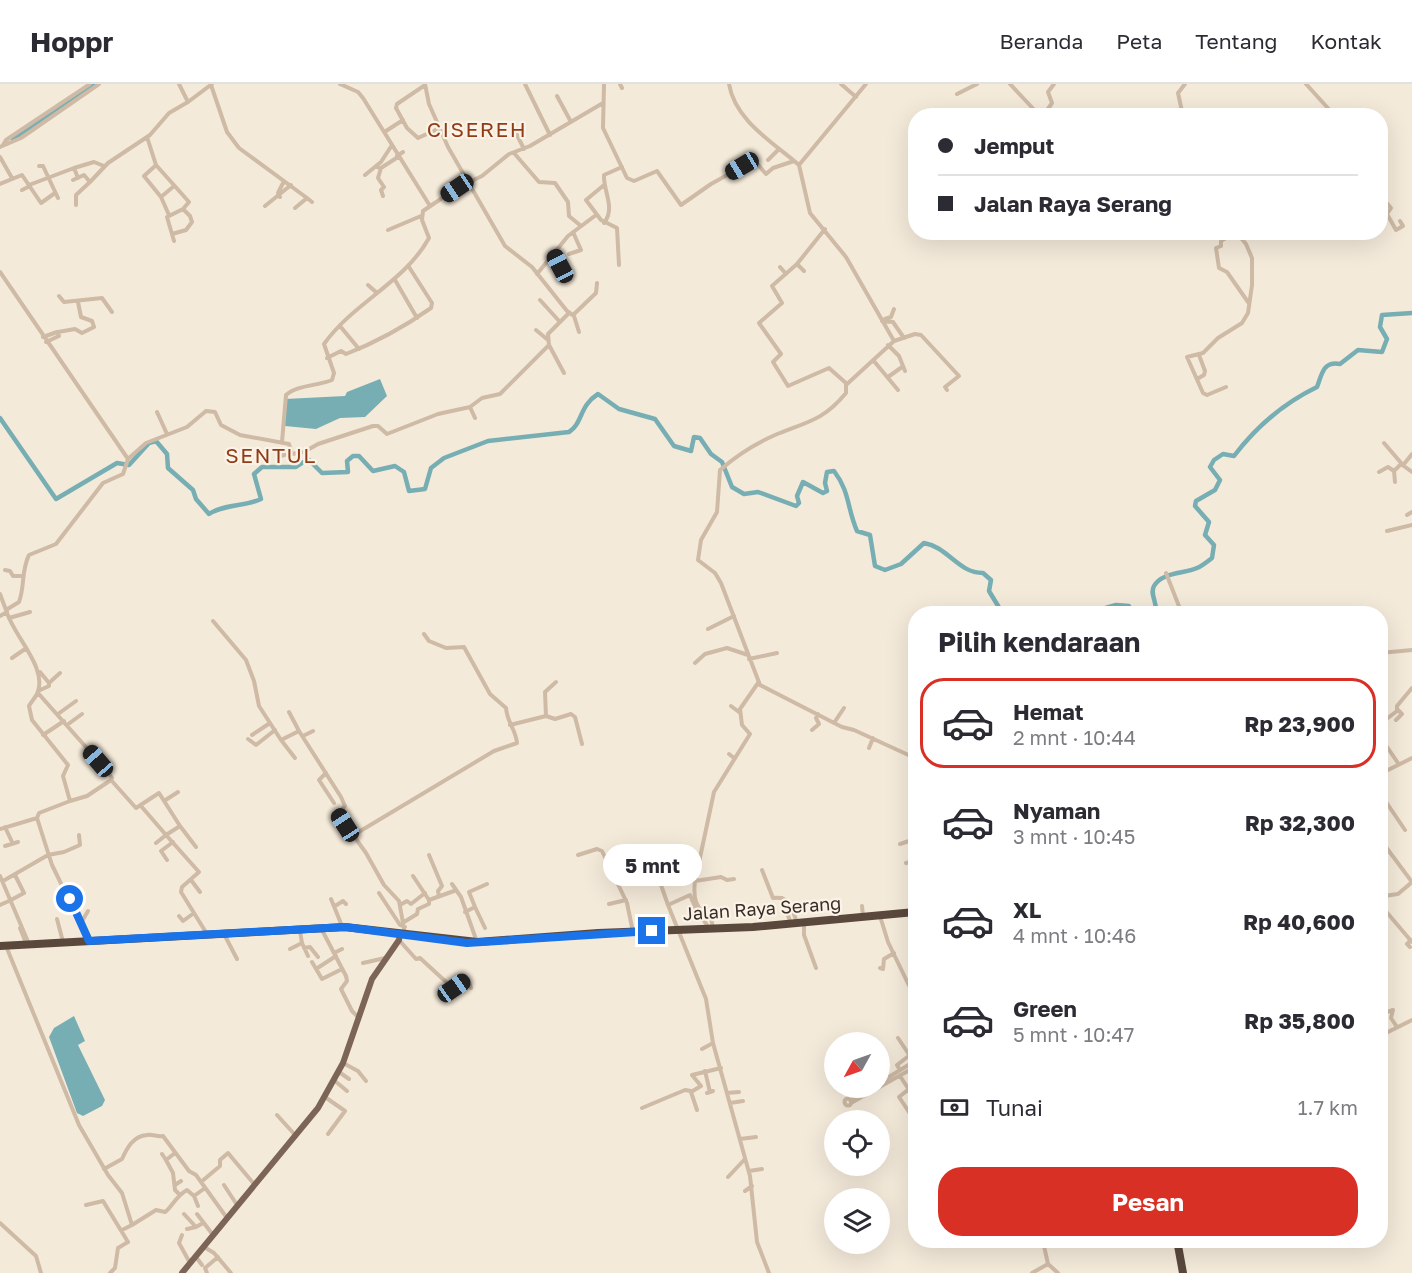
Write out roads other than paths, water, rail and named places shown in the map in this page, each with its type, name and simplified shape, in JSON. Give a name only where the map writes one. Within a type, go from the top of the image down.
[{"type":"highway","name":"Jalan Raya Serang","points":[[3,946],[342,927],[477,942],[797,924],[908,913]]},
{"type":"highway","points":[[1178,1248],[1183,1273]]},
{"type":"main road","points":[[182,1273],[297,1136],[325,1097],[344,1063],[370,985],[403,932]]},
{"type":"street","points":[[1,146],[6,140],[90,84]]},
{"type":"street","points":[[1,146],[21,138],[99,84]]},
{"type":"street","points":[[179,84],[188,102]]},
{"type":"street","points":[[340,84],[359,93],[386,131],[392,146],[430,206]]},
{"type":"street","points":[[525,84],[550,135]]},
{"type":"street","points":[[604,84],[603,128],[622,167],[632,181],[657,171],[682,205],[711,184],[755,160],[766,174],[773,168],[794,161]]},
{"type":"street","points":[[729,84],[731,96],[759,134],[800,165],[810,213],[825,229],[870,296],[881,321],[894,341]]},
{"type":"street","points":[[841,84],[856,97]]},
{"type":"street","points":[[800,165],[866,84]]},
{"type":"street","points":[[957,94],[977,84]]},
{"type":"street","points":[[1010,84],[1033,108]]},
{"type":"street","points":[[1048,108],[1052,103],[1048,92],[1054,84]]},
{"type":"street","points":[[1182,108],[1178,93],[1185,84]]},
{"type":"street","points":[[1306,84],[1328,108]]},
{"type":"street","points":[[76,205],[76,195],[104,166],[147,137],[169,113],[212,85],[227,132],[234,142],[249,157],[312,202]]},
{"type":"street","points":[[440,128],[418,138],[407,128],[396,108],[397,104],[425,85],[429,104],[440,128],[505,246],[521,257],[537,274],[571,314],[579,332]]},
{"type":"street","points":[[557,96],[571,122]]},
{"type":"street","points":[[388,230],[421,216],[430,206],[514,153],[550,135],[603,103]]},
{"type":"street","points":[[386,131],[403,120]]},
{"type":"street","points":[[513,128],[524,149]]},
{"type":"street","points":[[147,137],[156,165],[189,202],[183,209],[169,215],[166,221],[174,241]]},
{"type":"street","points":[[383,196],[381,190],[384,187],[378,178],[379,167],[392,146]]},
{"type":"street","points":[[768,160],[779,149]]},
{"type":"street","points":[[365,175],[403,153]]},
{"type":"street","points":[[514,153],[538,182],[555,183],[568,202],[568,216],[581,226]]},
{"type":"street","points":[[0,157],[12,178]]},
{"type":"street","points":[[22,190],[29,185],[94,162],[104,166]]},
{"type":"street","points":[[156,165],[144,176],[161,197],[169,215]]},
{"type":"street","points":[[39,166],[43,166],[58,198]]},
{"type":"street","points":[[604,223],[609,211],[604,185],[605,173],[622,167]]},
{"type":"street","points":[[74,168],[78,178]]},
{"type":"street","points":[[0,184],[22,175],[40,203],[55,193]]},
{"type":"street","points":[[73,180],[85,175],[90,182]]},
{"type":"street","points":[[280,197],[278,193],[284,181]]},
{"type":"street","points":[[265,206],[280,197],[291,185]]},
{"type":"street","points":[[604,185],[586,199],[604,223],[617,228],[619,265]]},
{"type":"street","points":[[161,197],[174,186]]},
{"type":"street","points":[[295,208],[306,198]]},
{"type":"street","points":[[172,234],[182,233],[192,222],[183,209]]},
{"type":"street","points":[[537,274],[573,231],[596,215]]},
{"type":"street","points":[[282,442],[285,395],[296,387],[310,387],[332,380],[334,373],[324,344],[360,305],[409,267],[429,238],[421,216]]},
{"type":"street","points":[[1388,217],[1396,230],[1403,226],[1400,221]]},
{"type":"street","points":[[825,229],[797,264],[772,286],[782,303],[759,323],[781,354],[772,363],[788,386],[829,368],[847,384]]},
{"type":"street","points":[[569,254],[581,250],[573,231]]},
{"type":"street","points":[[1223,240],[1221,246],[1216,248],[1220,270],[1227,272],[1248,302]]},
{"type":"street","points":[[1226,387],[1205,394],[1187,357],[1199,355],[1218,338],[1242,323],[1248,313],[1252,285],[1252,258],[1243,240]]},
{"type":"street","points":[[553,254],[566,278]]},
{"type":"street","points":[[797,264],[804,271]]},
{"type":"street","points":[[327,358],[341,351],[346,354],[359,349],[406,327],[433,305],[409,267]]},
{"type":"street","points":[[780,267],[786,274]]},
{"type":"street","points":[[0,272],[127,463]]},
{"type":"street","points":[[395,280],[417,318]]},
{"type":"street","points":[[281,456],[304,452],[318,444],[373,426],[387,434],[438,414],[470,407],[482,398],[503,392],[549,343],[548,334],[596,294],[597,283]]},
{"type":"street","points":[[368,285],[377,293]]},
{"type":"street","points":[[58,296],[63,302],[102,298],[112,312]]},
{"type":"street","points":[[540,300],[560,322]]},
{"type":"street","points":[[43,337],[75,329],[82,333],[94,327],[92,321],[80,316],[78,302]]},
{"type":"street","points":[[881,321],[891,317],[894,309]]},
{"type":"street","points":[[881,321],[893,321],[904,338]]},
{"type":"street","points":[[340,326],[359,349]]},
{"type":"street","points":[[536,330],[549,343],[564,374]]},
{"type":"street","points":[[46,342],[58,336],[58,332]]},
{"type":"street","points":[[908,755],[834,723],[759,683],[717,576],[698,560],[701,540],[717,512],[719,472],[773,436],[806,425],[827,414],[846,393],[844,388],[847,384],[888,345],[894,341],[921,335],[959,376],[945,387],[947,390]]},
{"type":"street","points":[[888,345],[899,356],[903,369],[888,377]]},
{"type":"street","points":[[1197,379],[1204,375],[1205,371],[1199,355]]},
{"type":"street","points":[[873,360],[898,390]]},
{"type":"street","points":[[470,407],[475,418]]},
{"type":"street","points":[[0,616],[20,601],[24,584],[22,576],[29,555],[56,544],[103,483],[123,474],[127,463],[146,443],[187,427],[206,411],[211,411],[216,413],[221,425],[240,435],[282,442],[289,445],[290,453]]},
{"type":"street","points":[[156,412],[167,434]]},
{"type":"street","points":[[1384,443],[1412,472]]},
{"type":"street","points":[[1394,471],[1412,454]]},
{"type":"street","points":[[1379,472],[1388,467],[1394,471]]},
{"type":"street","points":[[1394,471],[1395,482]]},
{"type":"street","points":[[1407,515],[1412,512]]},
{"type":"street","points":[[1390,521],[1393,529]]},
{"type":"street","points":[[1387,531],[1412,525]]},
{"type":"street","points":[[5,570],[10,571],[13,576],[22,576]]},
{"type":"street","points":[[1166,573],[1179,606]]},
{"type":"street","points":[[0,594],[1,601],[25,649],[49,682]]},
{"type":"street","points":[[9,618],[30,612]]},
{"type":"street","points":[[708,629],[734,616]]},
{"type":"street","points":[[213,621],[246,660],[254,681],[256,699],[295,758]]},
{"type":"street","points":[[352,836],[494,751],[516,744],[515,733],[510,725],[506,708],[490,694],[464,647],[451,649],[442,647],[429,641],[424,634]]},
{"type":"street","points":[[695,663],[705,654],[727,648],[748,657],[777,653]]},
{"type":"street","points":[[12,658],[25,649]]},
{"type":"street","points":[[1388,652],[1412,650]]},
{"type":"street","points":[[40,672],[38,692],[29,706],[32,720],[68,765],[63,776],[70,801]]},
{"type":"street","points":[[38,692],[49,687],[49,682],[60,673]]},
{"type":"street","points":[[546,716],[545,692],[556,682]]},
{"type":"street","points":[[711,928],[711,918],[699,911],[695,901],[693,894],[695,880],[714,792],[750,734],[742,725],[740,712],[759,683]]},
{"type":"street","points":[[1388,719],[1398,710],[1398,705],[1412,688]]},
{"type":"street","points":[[38,692],[108,772],[111,780],[135,807],[141,806],[158,793],[196,846]]},
{"type":"street","points":[[58,714],[76,701]]},
{"type":"street","points":[[730,706],[740,712]]},
{"type":"street","points":[[834,723],[844,708]]},
{"type":"street","points":[[1396,720],[1402,714],[1398,710]]},
{"type":"street","points":[[289,712],[344,802],[345,806],[337,813],[400,905],[403,932]]},
{"type":"street","points":[[43,735],[82,714]]},
{"type":"street","points":[[510,725],[546,716],[555,719],[573,714],[582,744]]},
{"type":"street","points":[[812,730],[819,724],[816,718],[818,714]]},
{"type":"street","points":[[252,735],[270,723]]},
{"type":"street","points":[[248,739],[256,745],[275,730]]},
{"type":"street","points":[[303,736],[313,730]]},
{"type":"street","points":[[281,740],[299,731]]},
{"type":"street","points":[[869,748],[873,738]]},
{"type":"street","points":[[1388,749],[1398,763]]},
{"type":"street","points":[[729,754],[734,759]]},
{"type":"street","points":[[1388,768],[1412,758]]},
{"type":"street","points":[[326,773],[319,780],[334,803]]},
{"type":"street","points":[[89,941],[48,855],[37,818],[39,813],[87,796],[111,780]]},
{"type":"street","points":[[164,801],[178,792]]},
{"type":"street","points":[[1388,805],[1405,830]]},
{"type":"street","points":[[141,806],[199,872],[181,892],[207,935]]},
{"type":"street","points":[[12,842],[2,828],[37,818]]},
{"type":"street","points":[[156,843],[180,826]]},
{"type":"street","points":[[28,944],[1,880],[15,875],[48,855],[64,852],[80,845],[79,835]]},
{"type":"street","points":[[900,844],[908,841]]},
{"type":"street","points":[[5,846],[18,842]]},
{"type":"street","points":[[167,860],[161,850],[173,842]]},
{"type":"street","points":[[578,855],[597,849],[602,850],[626,900],[633,932]]},
{"type":"street","points":[[1388,850],[1412,882],[1398,894],[1388,895]]},
{"type":"street","points":[[429,855],[442,886],[438,891],[439,896]]},
{"type":"street","points":[[762,870],[772,897],[782,897],[790,902],[816,968]]},
{"type":"street","points":[[0,905],[24,892],[15,875]]},
{"type":"street","points":[[413,876],[429,900]]},
{"type":"street","points":[[695,880],[722,877],[727,880],[734,879]]},
{"type":"street","points":[[191,880],[200,892]]},
{"type":"street","points":[[668,882],[661,885],[706,999],[713,1043],[749,1171],[757,1242],[769,1273]]},
{"type":"street","points":[[452,884],[454,891],[465,901],[465,912],[477,942]]},
{"type":"street","points":[[484,928],[469,892],[488,884]]},
{"type":"street","points":[[403,932],[419,908],[429,904],[429,900],[454,891]]},
{"type":"street","points":[[379,893],[400,925],[416,959],[420,957],[455,990],[468,979],[471,988]]},
{"type":"street","points":[[400,905],[407,901],[411,904],[424,893]]},
{"type":"street","points":[[668,905],[690,895],[696,909],[711,928]]},
{"type":"street","points":[[331,899],[342,927]]},
{"type":"street","points":[[609,904],[626,900]]},
{"type":"street","points":[[335,906],[343,901],[346,904]]},
{"type":"street","points":[[862,906],[863,917]]},
{"type":"street","points":[[465,912],[475,907]]},
{"type":"street","points":[[81,923],[88,911]]},
{"type":"street","points":[[179,916],[183,921],[194,913]]},
{"type":"street","points":[[1388,914],[1409,941]]},
{"type":"street","points":[[879,915],[908,983]]},
{"type":"street","points":[[57,919],[63,942]]},
{"type":"street","points":[[322,929],[347,980],[341,989],[352,1011],[360,1019]]},
{"type":"street","points":[[300,931],[308,956]]},
{"type":"street","points":[[1409,941],[1412,933]]},
{"type":"street","points":[[224,934],[237,959]]},
{"type":"street","points":[[3,946],[79,1125],[126,1201],[132,1225]]},
{"type":"street","points":[[290,949],[303,946],[312,948],[318,957]]},
{"type":"street","points":[[316,969],[336,956],[342,949]]},
{"type":"street","points":[[880,968],[883,969],[882,961],[893,952]]},
{"type":"street","points":[[336,956],[344,956]]},
{"type":"street","points":[[363,963],[385,958]]},
{"type":"street","points":[[312,962],[324,979],[342,969]]},
{"type":"street","points":[[1388,1012],[1393,1010],[1391,1018],[1397,1027]]},
{"type":"street","points":[[1388,1032],[1412,1020]]},
{"type":"street","points":[[898,1038],[908,1052]]},
{"type":"street","points":[[702,1049],[713,1043]]},
{"type":"street","points":[[908,1057],[897,1065],[899,1074],[908,1088]]},
{"type":"street","points":[[344,1063],[358,1071],[366,1081]]},
{"type":"street","points":[[890,1079],[908,1067]]},
{"type":"street","points":[[642,1108],[685,1090],[691,1091],[701,1086],[692,1077],[693,1073],[721,1068]]},
{"type":"street","points":[[705,1070],[704,1084],[710,1092]]},
{"type":"street","points":[[890,1078],[908,1070]]},
{"type":"street","points":[[339,1072],[349,1078]]},
{"type":"street","points":[[335,1081],[347,1091]]},
{"type":"street","points":[[908,1090],[899,1097],[908,1110]]},
{"type":"street","points":[[691,1091],[697,1110]]},
{"type":"street","points":[[727,1093],[739,1092]]},
{"type":"street","points":[[325,1097],[345,1111],[327,1134]]},
{"type":"street","points":[[730,1103],[743,1101]]},
{"type":"street","points":[[277,1115],[297,1136]]},
{"type":"street","points":[[105,1169],[122,1159],[127,1147],[133,1141],[146,1135],[165,1138],[227,1218]]},
{"type":"street","points":[[156,1137],[161,1144]]},
{"type":"street","points":[[740,1139],[756,1137]]},
{"type":"street","points":[[166,1160],[175,1153]]},
{"type":"street","points":[[201,1182],[220,1166],[220,1160],[228,1153],[255,1185]]},
{"type":"street","points":[[162,1154],[172,1169],[175,1190],[179,1194]]},
{"type":"street","points":[[728,1177],[746,1159]]},
{"type":"street","points":[[749,1171],[762,1169]]},
{"type":"street","points":[[175,1185],[181,1181]]},
{"type":"street","points":[[224,1185],[238,1205]]},
{"type":"street","points":[[745,1191],[752,1186]]},
{"type":"street","points":[[194,1196],[205,1188]]},
{"type":"street","points":[[122,1230],[156,1210],[165,1212],[170,1210],[172,1202],[179,1194],[187,1190],[194,1196],[198,1206]]},
{"type":"street","points":[[86,1205],[103,1201],[128,1242],[117,1249],[115,1268],[110,1273]]},
{"type":"street","points":[[184,1214],[196,1227]]},
{"type":"street","points":[[197,1214],[213,1235]]},
{"type":"street","points":[[0,1223],[36,1256],[41,1273]]},
{"type":"street","points":[[187,1229],[203,1223]]},
{"type":"street","points":[[182,1235],[179,1243],[190,1264]]},
{"type":"street","points":[[204,1247],[218,1257],[231,1273]]},
{"type":"street","points":[[1044,1248],[1047,1264],[1057,1273]]},
{"type":"street","points":[[196,1257],[202,1265]]},
{"type":"street","points":[[207,1273],[206,1268],[218,1257]]},
{"type":"street","points":[[1032,1273],[1047,1264]]},
{"type":"water","points":[[380,379],[387,396],[365,417],[340,418],[316,429],[285,426],[285,399],[345,396],[347,392]]},
{"type":"water","points":[[74,1016],[85,1041],[78,1045],[105,1100],[102,1106],[83,1116],[77,1113],[49,1037],[54,1028]]},
{"type":"waterway","points":[[13,140],[95,84]]},
{"type":"waterway","points":[[1156,606],[1153,589],[1158,581],[1197,568],[1212,558],[1214,545],[1205,535],[1209,522],[1195,506],[1196,501],[1215,490],[1220,480],[1210,467],[1214,460],[1223,454],[1234,456],[1271,417],[1293,400],[1317,387],[1322,373],[1330,364],[1340,364],[1358,350],[1382,352],[1387,339],[1380,327],[1382,315],[1412,313]]},
{"type":"waterway","points":[[0,418],[56,499],[117,463],[129,465],[149,443],[156,441],[167,454],[168,468],[193,490],[196,499],[209,514],[261,499],[254,474],[262,467],[296,467],[308,459],[322,473],[348,472],[347,461],[353,456],[359,456],[373,471],[395,466],[404,472],[409,491],[425,489],[431,468],[444,458],[488,441],[569,432],[577,424],[587,404],[598,394],[619,409],[655,419],[674,446],[691,451],[694,437],[700,438],[711,454],[722,462],[732,487],[744,494],[758,492],[796,506],[799,503],[797,496],[803,482],[823,493],[827,491],[825,483],[827,472],[834,471],[846,493],[857,531],[870,535],[875,566],[885,570],[901,564],[924,543],[932,545],[960,565],[974,572],[983,573],[991,580],[989,591],[998,606]]},
{"type":"waterway","points":[[1112,606],[1129,606]]},
{"type":"district","name":"CISEREH","points":[[477,130]]},
{"type":"district","name":"SENTUL","points":[[271,456]]}]
